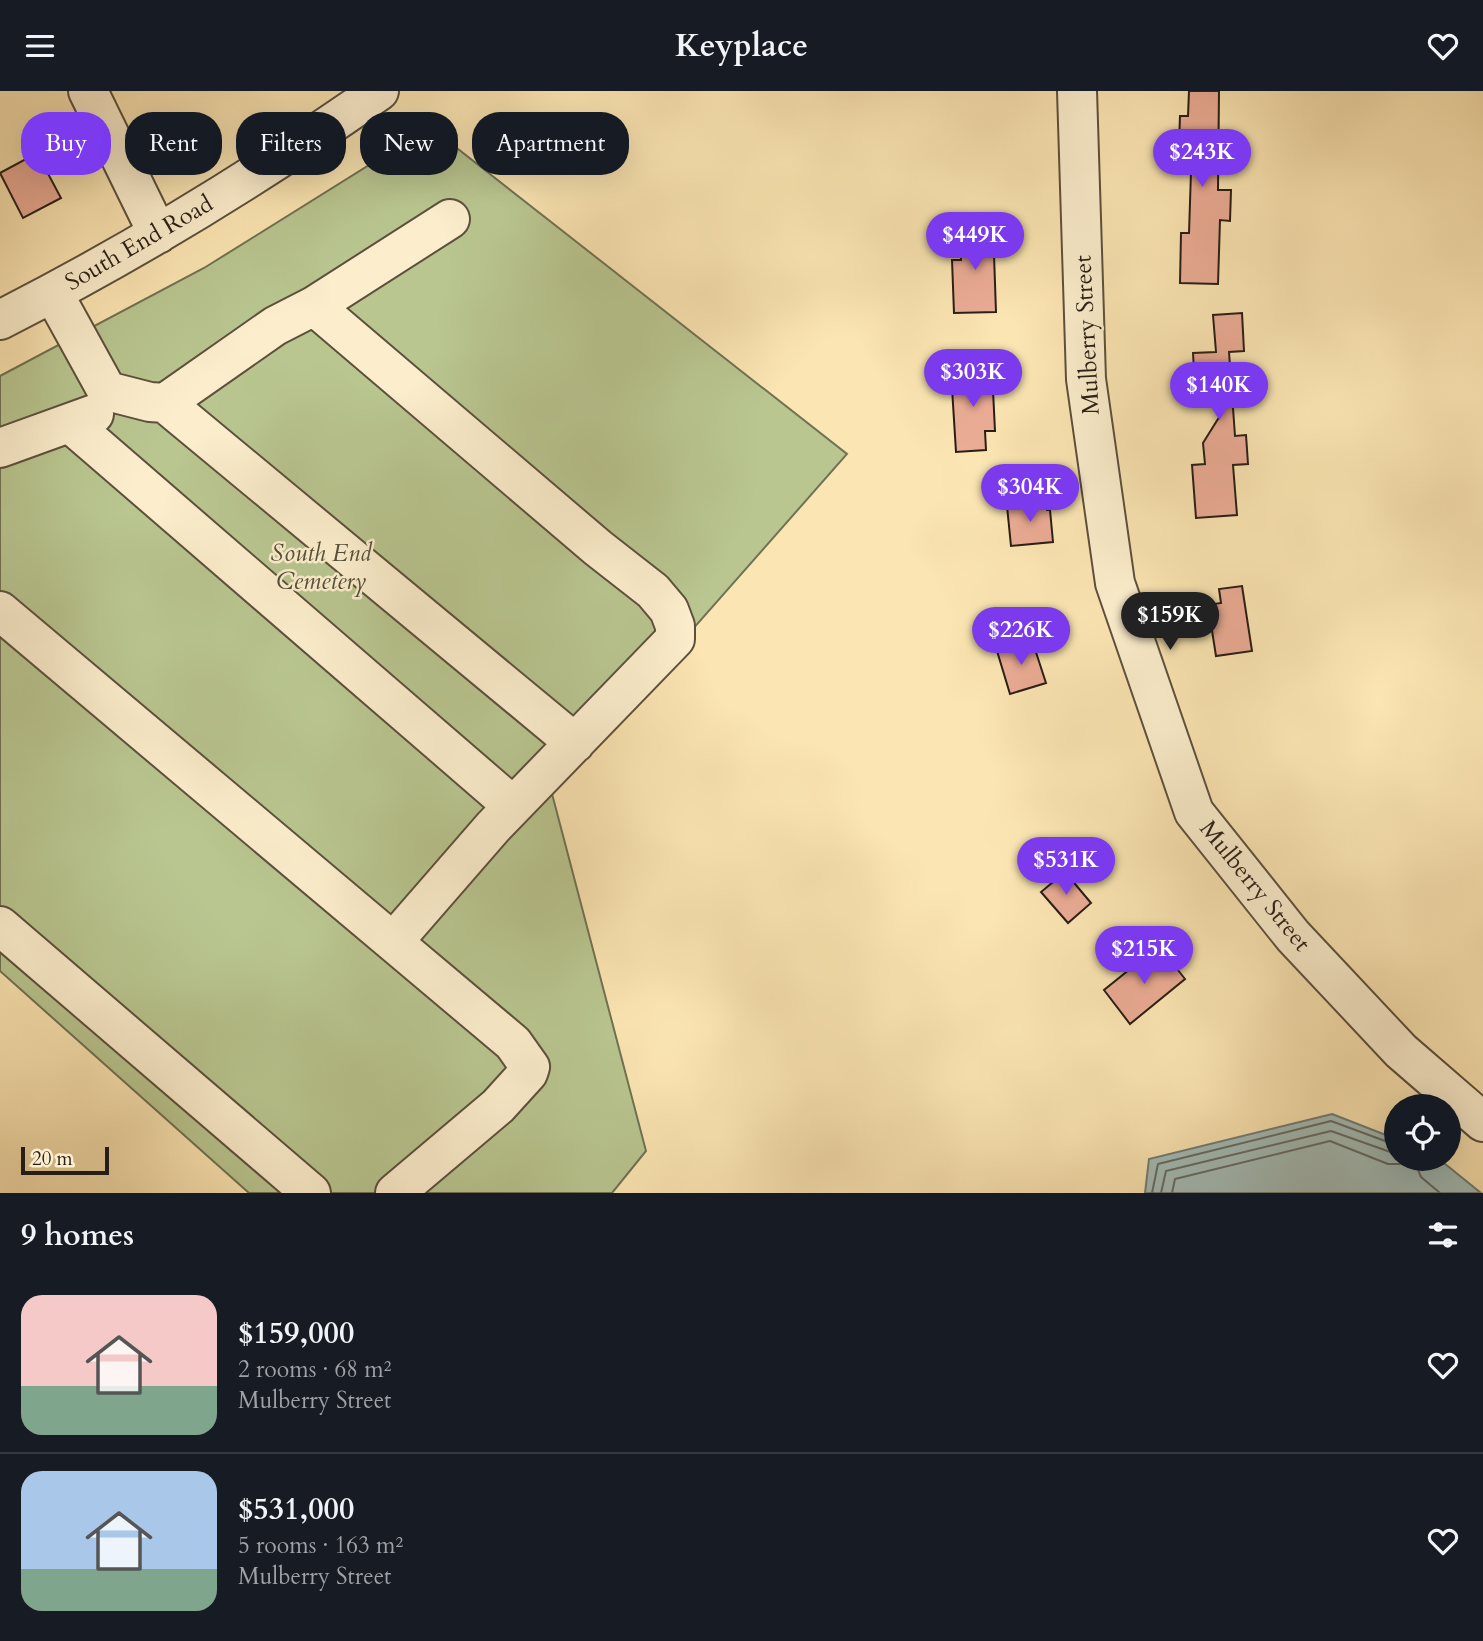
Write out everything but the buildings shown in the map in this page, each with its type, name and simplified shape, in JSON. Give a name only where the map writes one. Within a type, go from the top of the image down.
[{"type":"street","points":[[88,91],[158,234]]},
{"type":"street","name":"South End Road","points":[[0,320],[158,234],[291,153],[379,91]]},
{"type":"street","name":"Mulberry Street","points":[[1077,91],[1086,379],[1115,583],[1194,812],[1302,945],[1401,1051],[1483,1122]]},
{"type":"street","points":[[165,403],[275,326],[314,306],[450,219]]},
{"type":"street","points":[[53,293],[91,410],[111,458],[513,806]]},
{"type":"street","points":[[314,306],[598,548],[653,591],[669,610],[675,626],[675,639],[513,806],[393,942]]},
{"type":"street","points":[[0,448],[91,410],[150,402],[165,403],[575,743]]},
{"type":"street","points":[[0,611],[513,1043],[530,1067],[528,1073],[498,1106],[395,1193]]},
{"type":"street","points":[[0,926],[311,1193]]},
{"type":"green space","name":"South End Cemetery","points":[[458,149],[472,160],[472,175],[491,175],[847,454],[551,790],[646,1151],[612,1193],[249,1193],[0,971],[0,376],[204,268],[360,171],[360,175],[458,175]]},
{"type":"water","points":[[1332,1114],[1384,1134],[1384,1171],[1454,1171],[1481,1193],[1145,1193],[1149,1159]]}]
